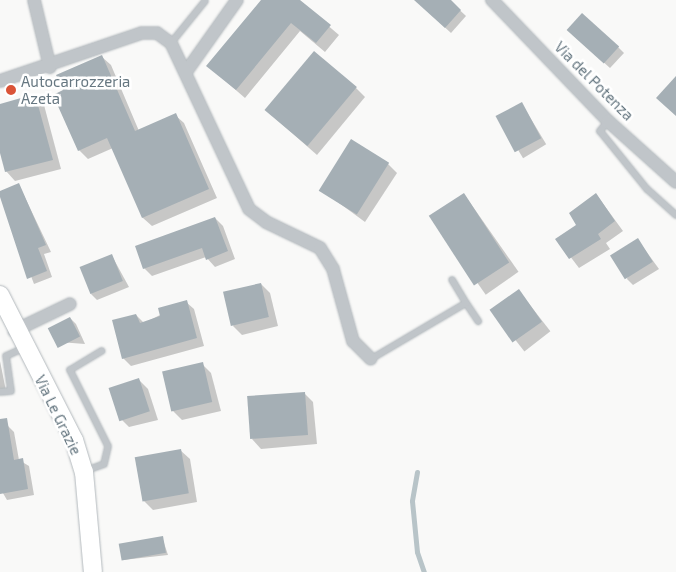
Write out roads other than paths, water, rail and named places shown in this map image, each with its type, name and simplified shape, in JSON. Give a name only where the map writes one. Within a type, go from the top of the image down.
[{"type":"main road","name":"Via Le Grazie","points":[[0,295],[14,330],[74,440],[84,472],[93,572]]},
{"type":"street","points":[[34,0],[50,67]]},
{"type":"street","points":[[186,72],[237,0]]},
{"type":"street","name":"Via del Potenza","points":[[492,0],[608,121],[676,182]]},
{"type":"street","points":[[0,81],[50,67],[142,33],[157,33],[171,43],[249,209],[266,222],[320,248],[333,269],[353,341],[371,359]]},
{"type":"street","points":[[14,330],[70,304]]},
{"type":"lane","points":[[171,43],[205,1]]},
{"type":"lane","points":[[608,121],[600,131],[647,189],[676,215]]},
{"type":"lane","points":[[452,280],[478,321]]},
{"type":"lane","points":[[371,359],[466,303]]},
{"type":"lane","points":[[0,392],[11,391],[6,356],[24,348]]},
{"type":"lane","points":[[84,472],[104,464],[108,446],[70,370],[102,352]]},
{"type":"waterway","points":[[417,472],[412,501],[417,552],[424,572]]},
{"type":"place","name":"Autocarrozzeria Azeta","points":[[11,90]]}]
